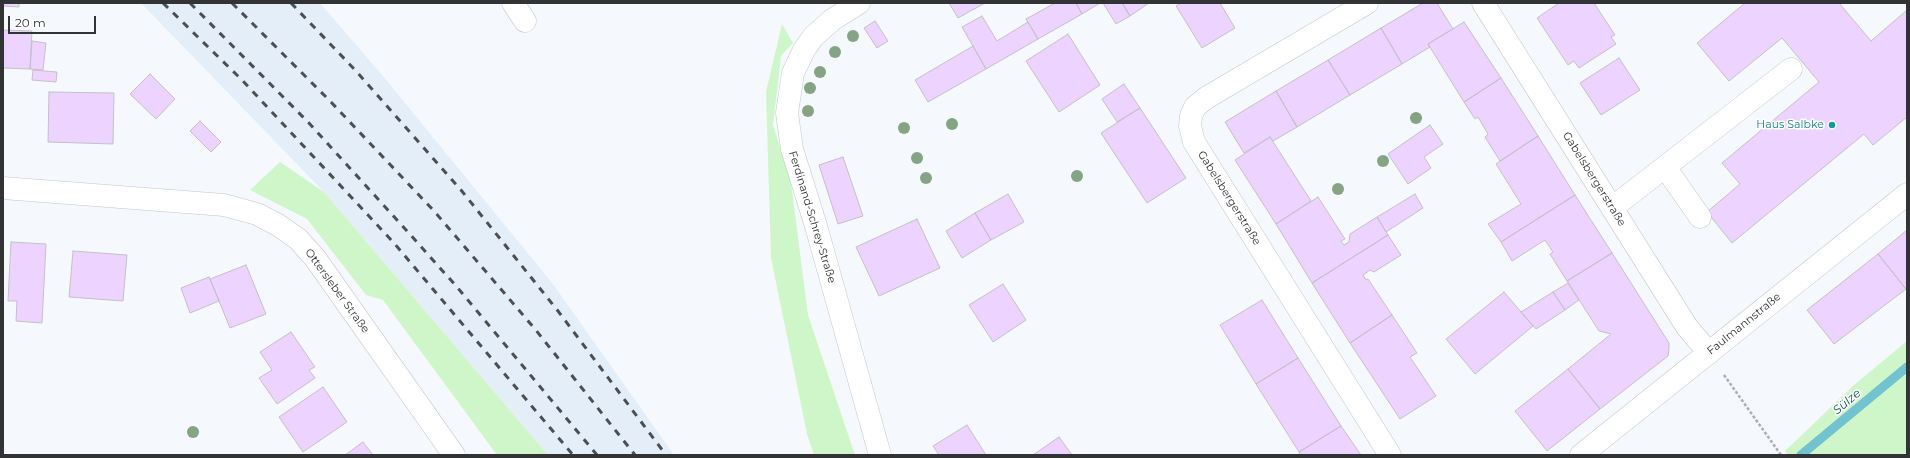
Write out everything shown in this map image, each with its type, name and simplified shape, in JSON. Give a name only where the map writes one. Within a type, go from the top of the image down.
[{"type":"street","points":[[513,3],[524,21]]},
{"type":"street","name":"Ferdinand-Schrey-Straße","points":[[860,3],[832,20],[813,37],[804,50],[793,73],[786,113],[792,149],[816,226],[880,455]]},
{"type":"street","name":"Gabelsbergerstraße","points":[[1367,3],[1206,98],[1195,107],[1191,116],[1190,126],[1194,142],[1390,455]]},
{"type":"street","name":"Gabelsbergerstraße","points":[[1483,3],[1687,327],[1708,353]]},
{"type":"street","points":[[1612,208],[1790,69]]},
{"type":"street","points":[[1665,167],[1700,217]]},
{"type":"street","name":"Ottersleber Straße","points":[[3,188],[224,205],[257,214],[278,225],[298,240],[314,258],[454,455]]},
{"type":"street","name":"Faulmannstraße","points":[[1581,455],[1907,194]]},
{"type":"path","points":[[1708,353],[1781,455]]},
{"type":"shaded area","points":[[141,3],[320,3],[383,76],[553,284],[674,455],[548,455],[324,192]]},
{"type":"green space","points":[[782,24],[793,43],[781,56],[773,125],[791,183],[808,315],[855,455],[814,455],[807,434],[771,258],[766,92]]},
{"type":"green space","points":[[280,162],[324,192],[548,455],[497,455],[383,300],[366,295],[307,219],[250,190]]},
{"type":"green space","points":[[1907,341],[1907,455],[1788,455],[1785,451],[1854,385]]},
{"type":"building","points":[[3,3],[19,3],[19,7],[3,6]]},
{"type":"building","points":[[949,3],[985,3],[958,18]]},
{"type":"building","points":[[1055,3],[1076,3],[1082,14],[1038,39],[1026,19]]},
{"type":"building","points":[[1076,3],[1100,3],[1082,14]]},
{"type":"building","points":[[1103,3],[1122,3],[1130,16],[1116,24]]},
{"type":"building","points":[[1122,3],[1149,3],[1130,16]]},
{"type":"building","points":[[1181,3],[1220,3],[1235,28],[1202,48],[1176,6]]},
{"type":"building","points":[[1423,3],[1437,3],[1453,29],[1428,44],[1430,47],[1402,64],[1381,28]]},
{"type":"building","points":[[1559,3],[1594,3],[1615,35],[1611,37],[1616,44],[1579,68],[1574,61],[1568,65],[1537,18]]},
{"type":"building","name":"Haus Salbke","points":[[1745,3],[1839,3],[1871,41],[1907,10],[1907,117],[1873,145],[1864,134],[1732,243],[1707,212],[1740,184],[1722,163],[1819,82],[1782,38],[1729,81],[1697,43]]},
{"type":"building","points":[[982,16],[997,41],[1028,22],[1038,39],[986,69],[962,27]]},
{"type":"building","points":[[875,21],[888,41],[877,48],[864,28]]},
{"type":"building","points":[[1464,22],[1501,78],[1464,102],[1428,44]]},
{"type":"building","points":[[1381,28],[1402,64],[1350,95],[1328,60]]},
{"type":"building","points":[[3,30],[32,31],[30,69],[3,68]]},
{"type":"building","points":[[1068,34],[1100,85],[1059,112],[1026,61]]},
{"type":"building","points":[[32,41],[46,43],[43,70],[30,69]]},
{"type":"building","points":[[973,46],[986,69],[928,102],[915,80]]},
{"type":"building","points":[[1619,58],[1640,90],[1601,115],[1580,83]]},
{"type":"building","points":[[1328,60],[1350,95],[1297,127],[1276,91]]},
{"type":"building","points":[[33,70],[57,72],[56,82],[32,80]]},
{"type":"building","points":[[150,74],[175,99],[156,119],[130,94]]},
{"type":"building","points":[[1501,78],[1538,136],[1500,161],[1485,137],[1488,134],[1478,117],[1475,119],[1464,102]]},
{"type":"building","points":[[1124,84],[1140,108],[1117,122],[1102,99]]},
{"type":"building","points":[[1276,91],[1297,127],[1273,141],[1270,137],[1244,153],[1225,122]]},
{"type":"building","points":[[49,92],[114,93],[113,144],[48,142]]},
{"type":"building","points":[[1140,108],[1186,178],[1147,203],[1101,133]]},
{"type":"building","points":[[200,121],[221,142],[211,152],[190,131]]},
{"type":"building","points":[[1430,125],[1443,144],[1424,157],[1431,168],[1408,184],[1388,154]]},
{"type":"building","points":[[1538,136],[1575,195],[1501,242],[1488,224],[1521,204],[1496,164]]},
{"type":"building","points":[[1270,137],[1311,201],[1276,224],[1235,160]]},
{"type":"building","points":[[843,157],[863,216],[838,224],[819,165]]},
{"type":"building","points":[[1008,194],[1024,222],[991,240],[975,213]]},
{"type":"building","points":[[1415,194],[1423,208],[1386,232],[1377,217]]},
{"type":"building","points":[[1575,195],[1612,253],[1567,281],[1550,254],[1553,252],[1545,240],[1512,261],[1501,242]]},
{"type":"building","points":[[1318,197],[1345,239],[1341,241],[1344,245],[1349,242],[1350,234],[1377,217],[1388,235],[1312,283],[1276,224]]},
{"type":"building","points":[[975,213],[991,240],[962,258],[946,231]]},
{"type":"building","points":[[917,219],[940,268],[879,296],[856,247]]},
{"type":"building","points":[[1907,230],[1907,288],[1906,289],[1878,254]]},
{"type":"building","points":[[1388,235],[1401,255],[1374,272],[1370,270],[1363,275],[1366,280],[1368,279],[1392,315],[1350,343],[1312,283]]},
{"type":"building","points":[[11,242],[46,244],[42,323],[16,321],[17,301],[8,301]]},
{"type":"building","points":[[73,251],[127,255],[123,301],[69,297]]},
{"type":"building","points":[[1612,253],[1669,343],[1669,349],[1668,356],[1600,409],[1568,369],[1611,334],[1599,331],[1567,281]]},
{"type":"building","points":[[1878,254],[1906,289],[1834,344],[1807,310]]},
{"type":"building","points":[[246,265],[266,314],[230,328],[210,279]]},
{"type":"building","points":[[209,277],[219,301],[190,313],[181,288]]},
{"type":"building","points":[[1568,283],[1579,300],[1565,310],[1553,292]]},
{"type":"building","points":[[1003,284],[1026,320],[993,342],[969,305]]},
{"type":"building","points":[[1504,292],[1533,326],[1475,374],[1446,339]]},
{"type":"building","points":[[1553,292],[1565,310],[1536,329],[1521,312]]},
{"type":"building","points":[[1262,300],[1298,358],[1256,384],[1220,325]]},
{"type":"building","points":[[1392,315],[1417,353],[1410,357],[1436,396],[1400,419],[1350,343]]},
{"type":"building","points":[[291,332],[315,367],[309,370],[315,378],[277,404],[259,378],[272,370],[260,352]]},
{"type":"building","points":[[1298,358],[1341,426],[1299,452],[1256,384]]},
{"type":"building","points":[[1568,369],[1600,409],[1547,451],[1515,411]]},
{"type":"building","points":[[323,387],[347,422],[303,452],[279,417]]},
{"type":"building","points":[[967,425],[986,455],[939,455],[933,446]]},
{"type":"building","points":[[1341,426],[1361,455],[1300,455],[1299,452]]},
{"type":"building","points":[[1059,437],[1072,455],[1033,455]]},
{"type":"building","points":[[363,442],[373,455],[345,455]]},
{"type":"waterway","name":"Sülze","points":[[1801,455],[1907,367]]},
{"type":"railway","points":[[163,3],[242,80],[394,243],[573,455]]},
{"type":"railway","points":[[190,3],[308,122],[407,231],[457,287],[597,455]]},
{"type":"railway","points":[[232,3],[330,101],[434,211],[535,329],[635,455]]},
{"type":"railway","points":[[291,3],[357,72],[461,190],[558,311],[666,455]]},
{"type":"place","name":"Haus Salbke","points":[[1832,125]]}]
